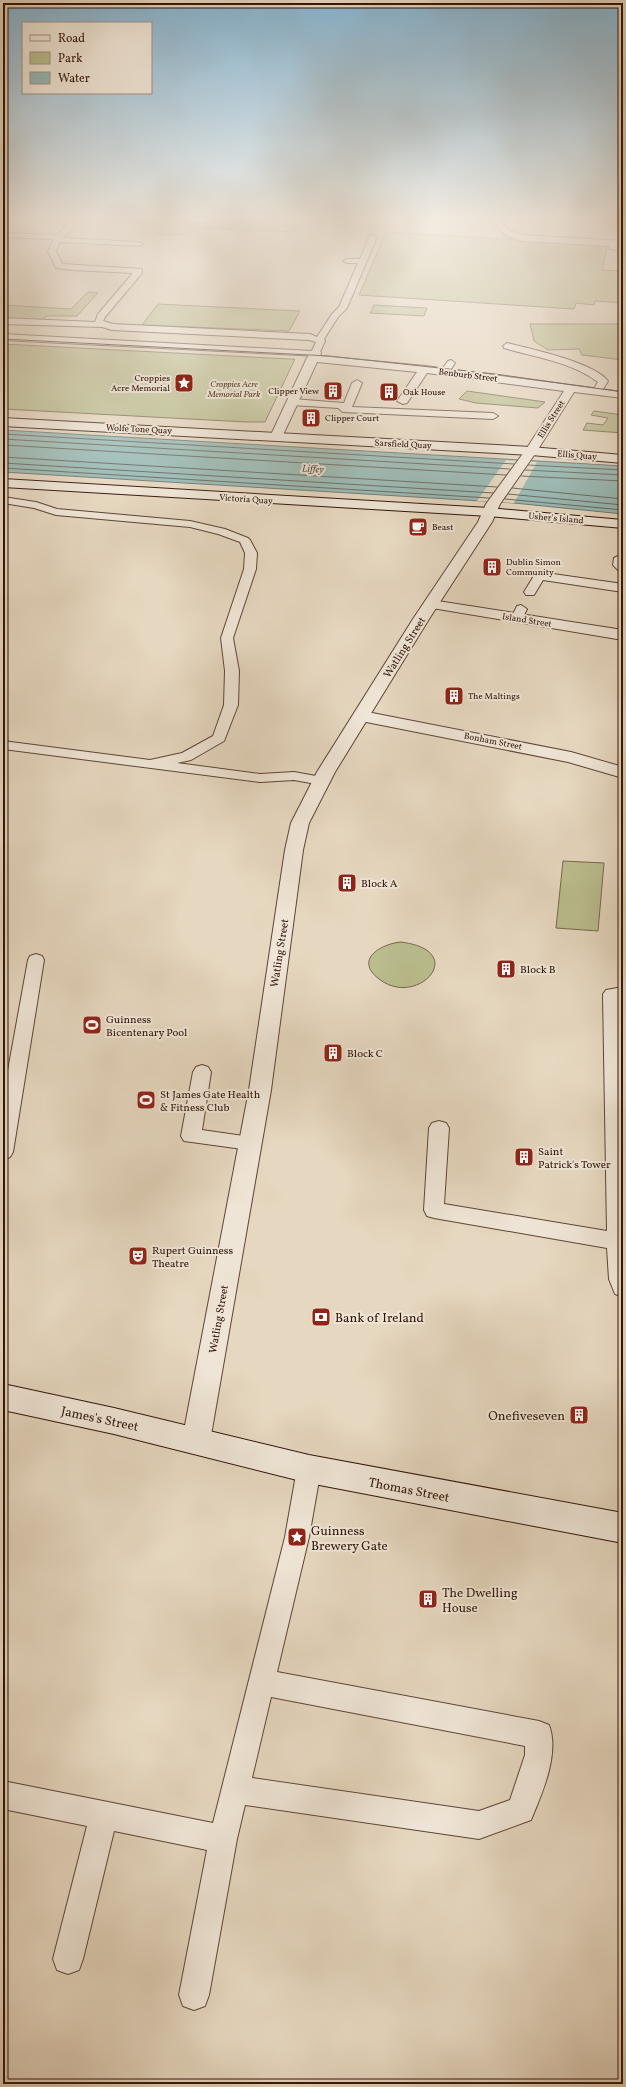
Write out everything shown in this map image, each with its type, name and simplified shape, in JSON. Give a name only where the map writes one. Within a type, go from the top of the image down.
[{"type":"street","name":"Benburb Street","points":[[315,355],[425,370],[448,368],[623,395]]},
{"type":"street","points":[[276,437],[315,355]]},
{"type":"street","points":[[403,401],[425,370]]},
{"type":"street","name":"Ellis Street","points":[[491,508],[528,455],[552,414],[571,388]]},
{"type":"street","name":"Wolfe Tone Quay","points":[[3,422],[276,437]]},
{"type":"street","name":"Sarsfield Quay","points":[[276,437],[528,455]]},
{"type":"street","name":"Ellis Quay","points":[[528,455],[623,459]]},
{"type":"street","name":"Victoria Quay","points":[[3,483],[491,508]]},
{"type":"street","name":"Usher's Island","points":[[491,508],[623,524]]},
{"type":"street","name":"Watling Street","points":[[196,1441],[260,1090],[294,850],[300,823],[322,781],[491,508]]},
{"type":"street","name":"Island Street","points":[[431,604],[519,614],[623,635]]},
{"type":"street","name":"Bonham Street","points":[[362,716],[571,757],[623,773]]},
{"type":"street","name":"James's Street","points":[[3,1398],[114,1421],[196,1441]]},
{"type":"street","name":"Thomas Street","points":[[196,1441],[309,1469],[623,1528]]},
{"type":"lane","points":[[102,314],[100,321],[102,324]]},
{"type":"lane","points":[[315,355],[322,341],[320,339],[325,333],[334,314]]},
{"type":"lane","points":[[3,321],[87,325],[102,324],[112,327],[304,336],[320,339]]},
{"type":"lane","name":"Benburb Street","points":[[3,337],[315,355]]},
{"type":"lane","points":[[507,346],[581,368],[597,375],[603,381],[598,392]]},
{"type":"lane","points":[[346,409],[357,383]]},
{"type":"lane","points":[[292,402],[341,405],[343,409],[493,416]]},
{"type":"lane","points":[[3,500],[36,505],[56,512],[190,524],[221,531],[244,540],[251,553],[250,569],[227,638],[232,670],[231,705],[219,738],[186,757],[153,763]]},
{"type":"lane","points":[[530,592],[539,576],[623,588]]},
{"type":"lane","points":[[3,745],[153,763],[260,778],[294,776],[322,781]]},
{"type":"lane","points":[[3,1152],[36,960]]},
{"type":"lane","points":[[623,993],[612,994],[617,1241],[620,1279],[623,1288]]},
{"type":"lane","points":[[202,1072],[191,1136],[250,1143]]},
{"type":"lane","points":[[439,1128],[434,1210],[617,1241]]},
{"type":"lane","points":[[194,1995],[223,1839],[296,1537],[309,1469]]},
{"type":"lane","points":[[235,1790],[479,1825],[521,1810],[539,1755],[539,1736],[261,1682]]},
{"type":"lane","points":[[3,1795],[223,1839]]},
{"type":"lane","points":[[68,1958],[104,1815]]},
{"type":"green space","points":[[5,314],[78,314],[77,316],[46,316],[42,321],[5,318],[8,315]]},
{"type":"green space","points":[[150,314],[298,314],[289,331],[142,325]]},
{"type":"green space","points":[[395,314],[425,314],[424,316]]},
{"type":"green space","points":[[530,324],[623,324],[623,360],[582,355],[579,349],[548,350],[534,341]]},
{"type":"green space","name":"Croppies Acre Memorial Park","points":[[3,344],[295,359],[265,422],[246,422],[3,409]]},
{"type":"green space","points":[[467,391],[545,402],[538,408],[476,403],[459,399]]},
{"type":"green space","points":[[594,411],[623,415],[623,433],[583,430],[587,423],[603,425],[608,418],[591,415]]},
{"type":"green space","points":[[563,861],[604,863],[598,931],[556,928]]},
{"type":"green space","points":[[401,942],[422,947],[432,956],[435,966],[430,975],[421,983],[408,987],[394,986],[379,979],[372,972],[369,965],[369,959],[373,954],[385,946]]},
{"type":"water","name":"Liffey","points":[[3,430],[623,466],[623,514],[514,503],[3,472]]},
{"type":"pier","points":[[506,460],[537,462],[514,503],[477,501]]},
{"type":"tram line","points":[[3,339],[329,356],[495,374],[623,392]]},
{"type":"place","name":"Croppies Acre Memorial","points":[[184,383]]},
{"type":"place","name":"Clipper View","points":[[333,391]]},
{"type":"place","name":"Oak House","points":[[389,392]]},
{"type":"place","name":"Clipper Court","points":[[311,418]]},
{"type":"place","name":"Beast","points":[[418,527]]},
{"type":"place","name":"Dublin Simon Community","points":[[492,567]]},
{"type":"place","name":"The Maltings","points":[[454,696]]},
{"type":"place","name":"Block A","points":[[347,883]]},
{"type":"place","name":"Block B","points":[[506,969]]},
{"type":"place","name":"Guinness Bicentenary Pool","points":[[92,1025]]},
{"type":"place","name":"Block C","points":[[333,1053]]},
{"type":"place","name":"St James Gate Health & Fitness Club","points":[[146,1100]]},
{"type":"place","name":"Saint Patrick's Tower","points":[[524,1157]]},
{"type":"place","name":"Rupert Guinness Theatre","points":[[138,1256]]},
{"type":"place","name":"Bank of Ireland","points":[[321,1317]]},
{"type":"place","name":"Onefiveseven","points":[[579,1415]]},
{"type":"place","name":"Guinness Brewery Gate","points":[[297,1537]]},
{"type":"place","name":"The Dwelling House","points":[[428,1599]]}]
